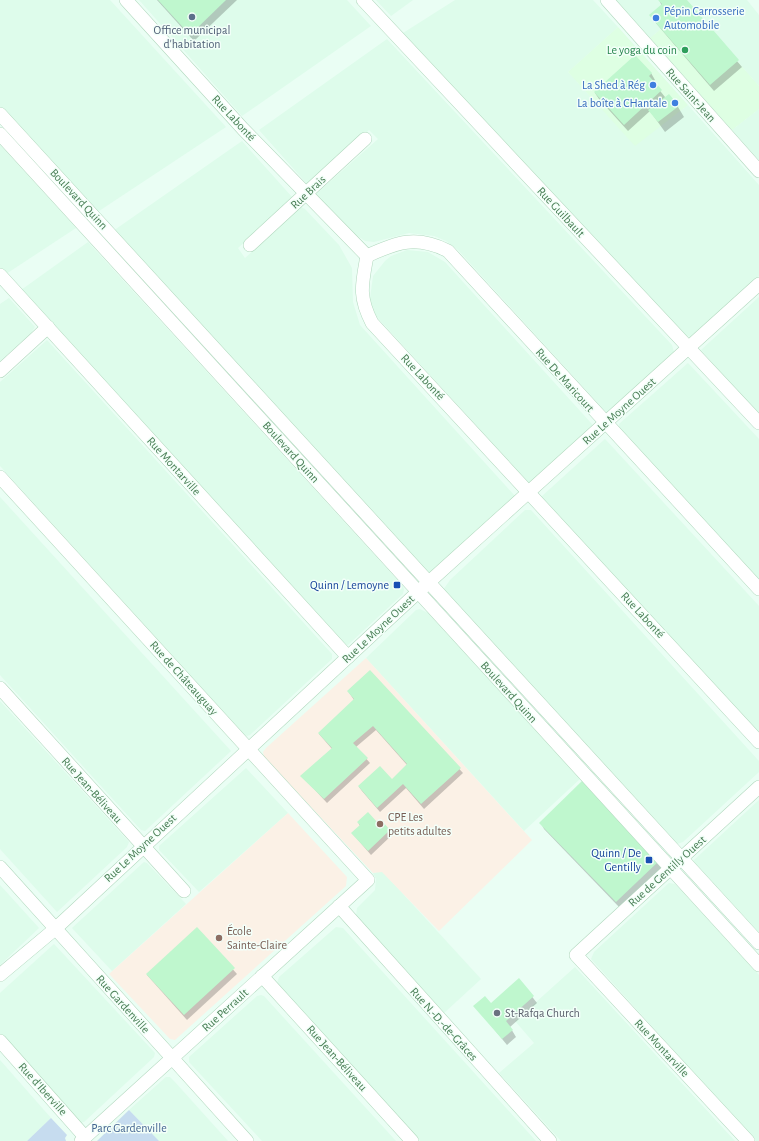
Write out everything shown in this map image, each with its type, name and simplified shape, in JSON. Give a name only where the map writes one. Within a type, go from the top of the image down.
[{"type":"street","name":"Rue Labonté","points":[[126,0],[243,129],[367,256],[362,286],[363,307],[372,323],[530,492],[759,742]]},
{"type":"street","name":"Rue Guilbault","points":[[363,0],[759,423]]},
{"type":"street","name":"Rue Saint-Jean","points":[[607,0],[759,171]]},
{"type":"street","name":"Boulevard Quinn","points":[[0,114],[759,943]]},
{"type":"street","name":"Boulevard Quinn","points":[[0,134],[759,965]]},
{"type":"street","name":"Rue Brais","points":[[250,245],[364,139]]},
{"type":"street","name":"Rue De Maricourt","points":[[367,256],[393,244],[410,241],[432,243],[448,251],[759,589]]},
{"type":"street","name":"Rue Montarville","points":[[0,274],[348,657]]},
{"type":"street","name":"Rue Le Moyne Ouest","points":[[0,975],[55,928],[247,748],[759,284]]},
{"type":"street","points":[[0,371],[48,327]]},
{"type":"street","name":"Boulevard Quinn","points":[[259,418],[270,408]]},
{"type":"street","name":"Rue de Châteauguay","points":[[0,477],[368,880]]},
{"type":"street","name":"Rue Jean-Béliveau","points":[[0,688],[184,891]]},
{"type":"street","name":"Rue de Gentilly Ouest","points":[[576,955],[759,787]]},
{"type":"street","name":"Rue Gardenville","points":[[0,867],[247,1141]]},
{"type":"street","name":"Rue Perrault","points":[[83,1139],[368,880]]},
{"type":"street","name":"Rue N.-D.-de-Grâces","points":[[339,906],[550,1141]]},
{"type":"street","name":"Rue Montarville","points":[[576,955],[748,1141]]},
{"type":"street","name":"Rue Jean-Béliveau","points":[[262,976],[412,1141]]},
{"type":"street","name":"Rue d'Iberville","points":[[0,1041],[83,1139]]},
{"type":"shaded area","points":[[0,0],[110,0],[226,127],[96,213],[0,107]]},
{"type":"shaded area","points":[[139,0],[347,0],[371,26],[242,116]]},
{"type":"shaded area","points":[[376,0],[413,0],[391,16]]},
{"type":"shaded area","points":[[455,0],[593,0],[618,27],[568,72],[635,145],[688,105],[759,185],[759,276],[690,337],[683,334],[403,33]]},
{"type":"shaded area","points":[[615,0],[747,0],[759,15],[759,86],[689,6],[650,38]]},
{"type":"shaded area","points":[[689,6],[759,86],[759,109],[732,130],[650,38]]},
{"type":"shaded area","points":[[618,27],[688,105],[635,146],[568,72]]},
{"type":"shaded area","points":[[387,39],[672,345],[674,352],[607,413],[458,250],[446,241],[434,236],[409,233],[374,242],[365,241],[350,231],[316,194],[378,139],[369,130],[308,185],[259,130]]},
{"type":"shaded area","points":[[759,109],[759,160],[732,130]]},
{"type":"shaded area","points":[[242,141],[293,198],[238,248],[245,258],[301,207],[305,209],[339,245],[352,268],[353,302],[360,325],[515,496],[429,574],[113,231]]},
{"type":"shaded area","points":[[0,145],[76,228],[6,274],[0,268]]},
{"type":"shaded area","points":[[88,242],[402,585],[404,589],[403,594],[348,645],[343,644],[21,290]]},
{"type":"shaded area","points":[[407,250],[428,252],[445,262],[592,424],[592,426],[529,483],[376,316],[370,298],[373,276],[391,256]]},
{"type":"shaded area","points":[[759,297],[759,415],[701,350]]},
{"type":"shaded area","points":[[9,298],[35,327],[31,333],[0,361],[0,304]]},
{"type":"shaded area","points":[[47,340],[332,654],[332,659],[250,735],[247,736],[244,734],[0,466],[0,382]]},
{"type":"shaded area","points":[[688,363],[759,439],[759,583],[619,429],[619,424]]},
{"type":"shaded area","points":[[605,439],[759,606],[759,737],[541,497]]},
{"type":"shaded area","points":[[0,497],[231,751],[145,831],[141,830],[0,675]]},
{"type":"shaded area","points":[[525,510],[531,510],[759,761],[759,772],[683,842],[677,844],[443,590],[450,580]]},
{"type":"shaded area","points":[[420,609],[428,613],[580,779],[524,831],[366,658],[416,610]]},
{"type":"shaded area","points":[[366,658],[532,840],[439,931],[382,872],[373,873],[264,757],[263,752],[266,748]]},
{"type":"shaded area","points":[[0,701],[129,842],[127,847],[57,912],[0,849]]},
{"type":"shaded area","points":[[246,768],[288,813],[199,892],[159,850],[159,846]]},
{"type":"shaded area","points":[[759,800],[759,938],[693,861]]},
{"type":"shaded area","name":"École Sainte-Claire","points":[[288,813],[347,877],[346,886],[175,1040],[170,1039],[109,974]]},
{"type":"shaded area","points":[[144,862],[147,863],[186,904],[112,971],[72,928]]},
{"type":"shaded area","points":[[382,871],[481,979],[444,1013],[356,916],[357,908],[375,890],[376,879],[373,873]]},
{"type":"shaded area","points":[[669,883],[675,884],[681,890],[759,975],[759,1141],[756,1141],[591,959],[594,952]]},
{"type":"shaded area","points":[[0,885],[39,928],[0,965]]},
{"type":"shaded area","points":[[336,927],[343,928],[536,1141],[420,1141],[277,983],[279,977]]},
{"type":"shaded area","points":[[54,944],[155,1053],[154,1057],[84,1122],[80,1123],[0,1035],[0,993]]},
{"type":"shaded area","points":[[575,967],[735,1141],[561,1141],[499,1073],[534,1043],[515,1021]]},
{"type":"shaded area","points":[[257,996],[264,996],[396,1141],[262,1141],[189,1062],[189,1057]]},
{"type":"shaded area","points":[[0,1060],[51,1118],[27,1141],[0,1141]]},
{"type":"shaded area","points":[[166,1077],[170,1077],[174,1081],[228,1141],[159,1141],[129,1110]]},
{"type":"green space","name":"Parc Gardenville","points":[[129,1110],[159,1141],[97,1141]]},
{"type":"green space","points":[[51,1118],[67,1135],[65,1138],[66,1141],[27,1141]]},
{"type":"building","points":[[158,0],[226,0],[190,35]]},
{"type":"building","points":[[658,0],[687,0],[739,60],[710,85],[649,15],[662,4]]},
{"type":"building","points":[[635,55],[652,73],[649,76],[662,90],[624,125],[594,92]]},
{"type":"building","points":[[669,94],[679,106],[658,122],[648,110]]},
{"type":"building","points":[[370,670],[461,768],[421,804],[403,784],[377,808],[358,786],[380,766],[392,779],[407,764],[373,726],[353,743],[368,758],[324,799],[300,776],[332,748],[318,733],[354,699],[347,691]]},
{"type":"building","points":[[582,781],[659,861],[616,902],[539,823]]},
{"type":"building","points":[[368,812],[377,822],[381,820],[390,830],[368,851],[351,833],[360,825],[357,822]]},
{"type":"building","points":[[197,927],[235,968],[184,1015],[146,974]]},
{"type":"building","name":"St-Rafqa Church","points":[[519,978],[534,996],[506,1021],[513,1030],[502,1039],[473,1006],[485,996],[491,1003]]},
{"type":"place","name":"Office municipal d'habitation","points":[[192,17]]},
{"type":"place","name":"Pépin Carrosserie Automobile","points":[[656,18]]},
{"type":"place","name":"Le yoga du coin","points":[[685,50]]},
{"type":"place","name":"La Shed à Rég","points":[[653,85]]},
{"type":"place","name":"La boîte à CHantale","points":[[675,103]]},
{"type":"place","name":"Quinn / Lemoyne","points":[[397,585]]},
{"type":"place","name":"CPE Les petits adultes","points":[[380,824]]},
{"type":"place","name":"Quinn / De Gentilly","points":[[649,860]]},
{"type":"place","name":"École Sainte-Claire","points":[[219,938]]},
{"type":"place","name":"St-Rafqa Church","points":[[497,1013]]}]
